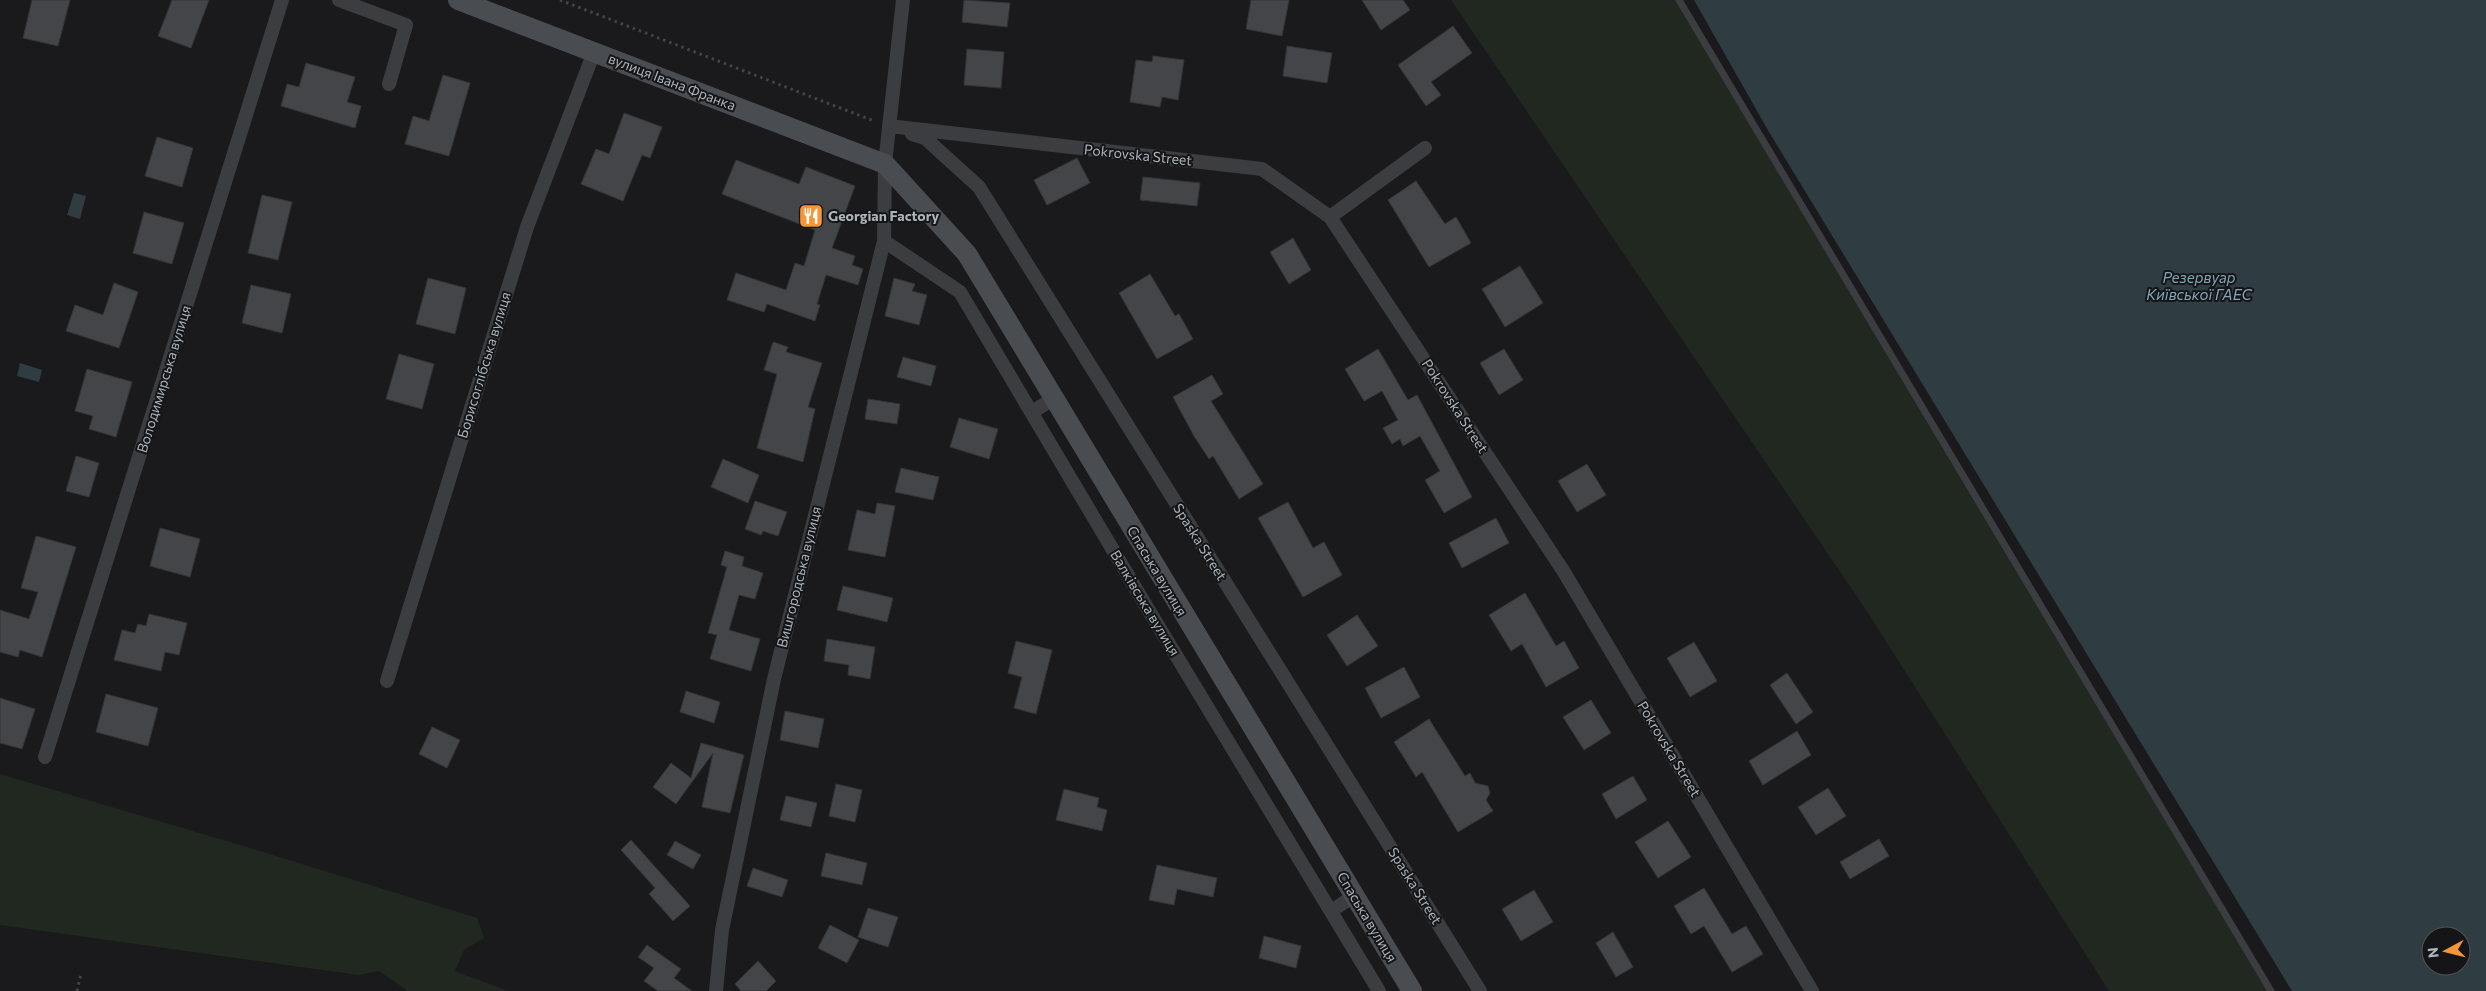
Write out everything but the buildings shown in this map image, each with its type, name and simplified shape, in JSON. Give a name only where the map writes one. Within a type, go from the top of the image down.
[{"type":"street","name":"Володимирська вулиця","points":[[45,757],[282,0]]},
{"type":"street","points":[[339,0],[406,25],[389,84]]},
{"type":"street","name":"вулиця Івана Франка","points":[[458,0],[885,164]]},
{"type":"street","name":"Вишгородська вулиця","points":[[716,991],[722,930],[774,679],[884,241],[885,164],[888,126],[904,0]]},
{"type":"street","name":"Борисоглібська вулиця","points":[[387,681],[527,227],[594,52]]},
{"type":"street","name":"Pokrovska Street","points":[[888,126],[1262,169],[1330,217],[1564,572],[1812,991]]},
{"type":"street","name":"Spaska Street","points":[[888,126],[925,138],[979,187],[1480,991]]},
{"type":"street","points":[[1330,217],[1425,148]]},
{"type":"street","name":"Спаська вулиця","points":[[885,164],[967,254],[1412,991]]},
{"type":"street","name":"Валківська вулиця","points":[[884,241],[960,292],[1145,604],[1380,991]]},
{"type":"street","points":[[1032,412],[1053,399]]},
{"type":"street","points":[[1331,911],[1354,896]]},
{"type":"lane","points":[[1679,0],[2271,991]]},
{"type":"path","points":[[560,0],[888,126]]},
{"type":"path","points":[[77,991],[81,974]]},
{"type":"shaded area","points":[[1451,0],[1679,0],[2271,991],[2109,991],[1864,607]]},
{"type":"shaded area","points":[[0,774],[477,918],[484,938],[464,950],[455,971],[508,991],[408,991],[379,971],[358,975],[0,925]]},
{"type":"water","name":"Резервуар Київської ГАЕС","points":[[1694,0],[2486,0],[2486,991],[2292,991],[1769,132]]},
{"type":"water","points":[[74,193],[86,196],[80,219],[67,215]]},
{"type":"water","points":[[20,363],[42,370],[39,382],[17,376]]},
{"type":"place","name":"Georgian Factory","points":[[811,216]]}]
